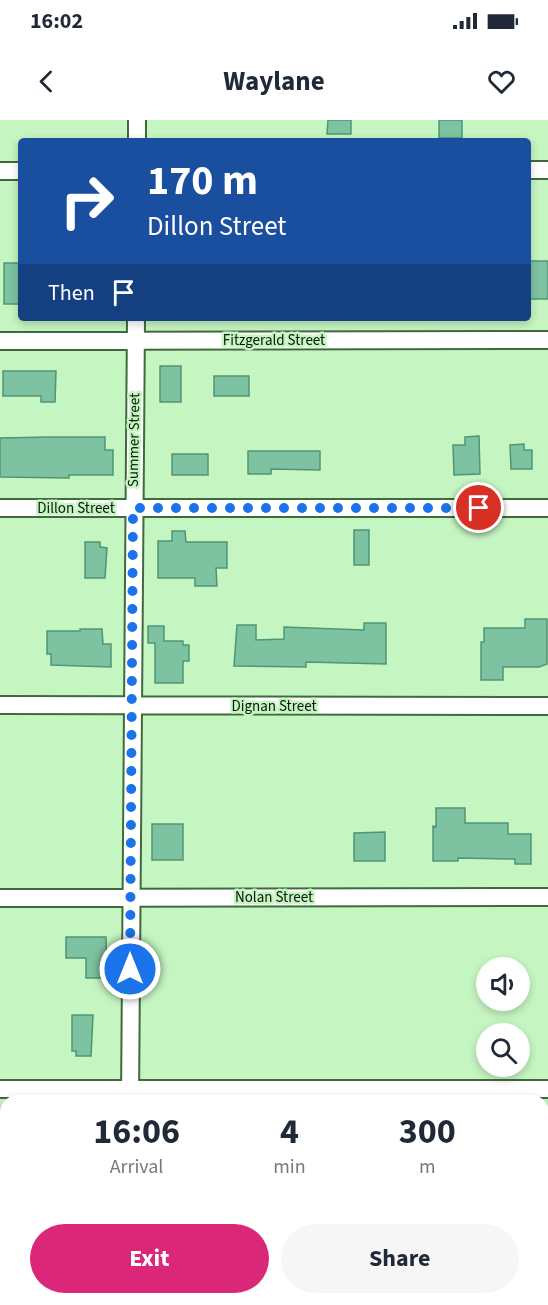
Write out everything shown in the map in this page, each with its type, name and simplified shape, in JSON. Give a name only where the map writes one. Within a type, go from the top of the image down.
[{"type":"street","points":[[137,120],[137,138]]},
{"type":"street","points":[[531,170],[548,170]]},
{"type":"street","points":[[0,171],[18,171]]},
{"type":"street","name":"Summer Street","points":[[130,1094],[136,321]]},
{"type":"street","name":"Fitzgerald Street","points":[[0,341],[548,340]]},
{"type":"street","name":"Dillon Street","points":[[0,508],[548,508]]},
{"type":"street","name":"Dignan Street","points":[[0,705],[548,706]]},
{"type":"street","name":"Nolan Street","points":[[0,898],[548,897]]},
{"type":"street","points":[[0,1089],[130,1094],[318,1095],[548,1089]]},
{"type":"building","points":[[328,120],[351,120],[351,134],[327,134]]},
{"type":"building","points":[[439,120],[462,120],[462,138],[439,138]]},
{"type":"building","points":[[531,261],[548,261],[548,299],[531,299]]},
{"type":"building","points":[[4,263],[18,263],[18,304],[4,304]]},
{"type":"building","points":[[160,366],[181,366],[181,402],[160,402]]},
{"type":"building","points":[[3,371],[56,371],[55,402],[41,402],[41,396],[3,396]]},
{"type":"building","points":[[214,376],[249,376],[249,396],[214,396]]},
{"type":"building","points":[[479,436],[480,474],[454,475],[453,445],[465,445],[465,437]]},
{"type":"building","points":[[105,437],[105,450],[113,450],[113,475],[69,475],[69,478],[0,477],[0,438]]},
{"type":"building","points":[[524,444],[524,450],[532,450],[532,469],[511,469],[510,445]]},
{"type":"building","points":[[248,451],[320,451],[320,470],[271,469],[271,474],[248,474]]},
{"type":"building","points":[[172,454],[208,454],[208,475],[172,475]]},
{"type":"building","points":[[354,530],[369,530],[369,565],[354,565]]},
{"type":"building","points":[[172,531],[185,531],[186,542],[227,542],[227,568],[216,568],[217,586],[195,586],[195,578],[158,578],[158,541],[172,541]]},
{"type":"building","points":[[85,542],[100,542],[100,547],[107,548],[105,578],[85,578]]},
{"type":"building","points":[[525,619],[547,619],[547,664],[539,667],[503,667],[503,680],[481,680],[481,642],[484,642],[484,628],[525,628]]},
{"type":"building","points":[[364,623],[386,623],[386,664],[306,662],[306,667],[234,666],[237,625],[256,625],[256,640],[284,639],[284,627],[364,630]]},
{"type":"building","points":[[148,626],[164,626],[164,641],[183,641],[183,645],[189,645],[189,661],[183,661],[183,683],[155,683],[155,643],[148,643]]},
{"type":"building","points":[[80,629],[102,629],[103,644],[111,644],[111,667],[51,665],[51,654],[47,654],[47,631],[80,631]]},
{"type":"building","points":[[436,808],[465,808],[465,823],[508,823],[508,834],[531,834],[531,864],[515,864],[515,859],[458,858],[458,861],[433,861],[433,826],[436,827]]},
{"type":"building","points":[[152,824],[183,824],[183,860],[152,860]]},
{"type":"building","points":[[385,832],[385,861],[354,861],[354,833]]},
{"type":"building","points":[[66,937],[106,937],[107,978],[86,978],[86,958],[66,958]]},
{"type":"building","points":[[72,1015],[93,1015],[91,1056],[76,1056],[76,1051],[72,1051]]},
{"type":"route","points":[[130,969],[133,508],[479,508]]}]
